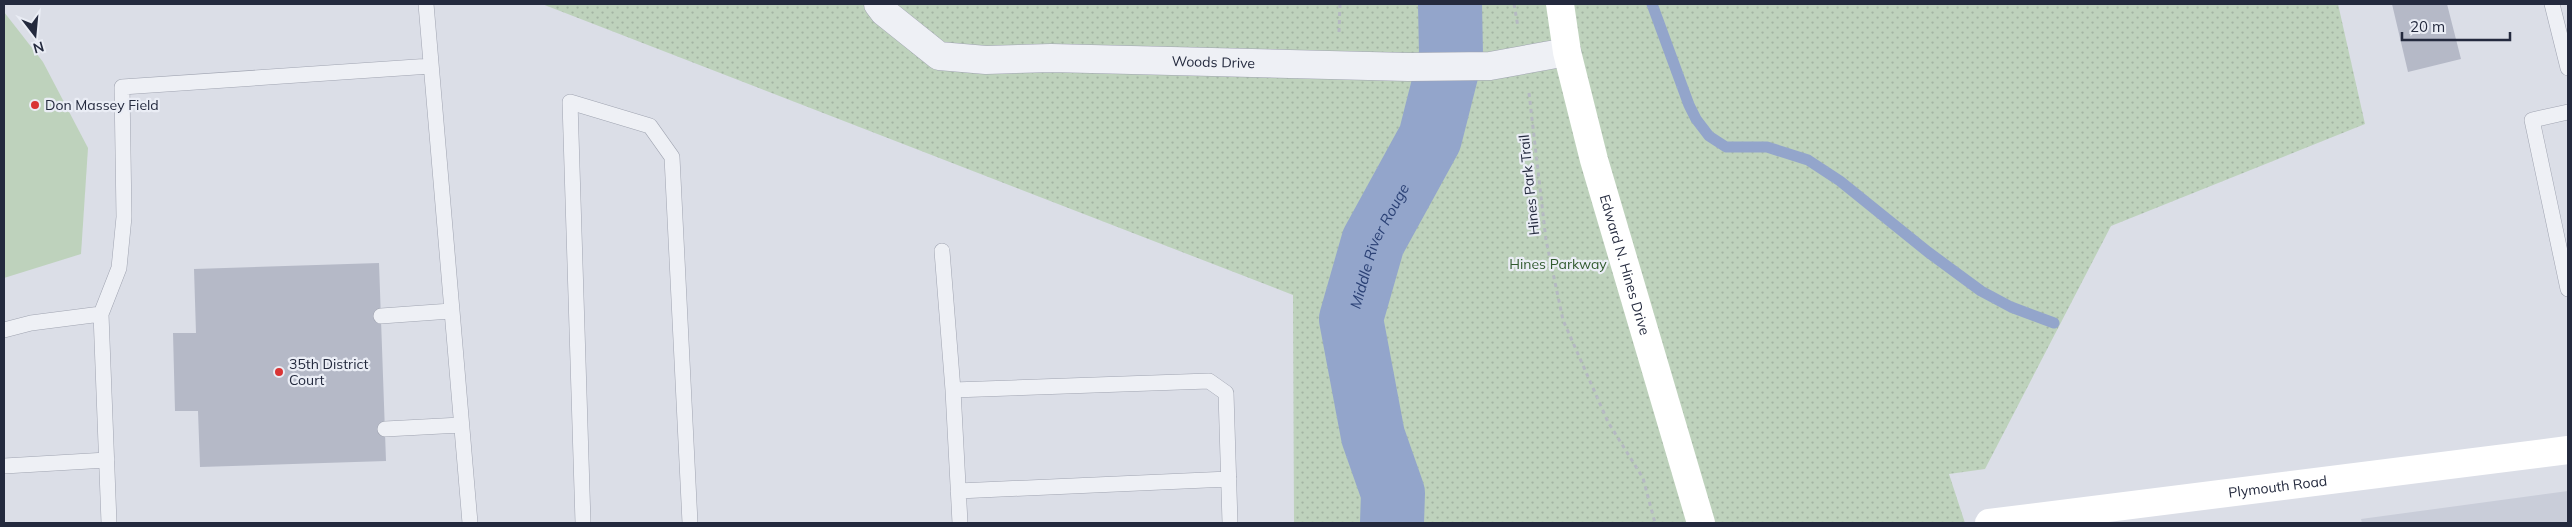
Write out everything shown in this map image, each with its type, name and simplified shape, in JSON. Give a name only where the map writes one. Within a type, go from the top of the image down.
[{"type":"main road","name":"Edward N. Hines Drive","points":[[1560,4],[1567,52],[1594,160],[1702,523]]},
{"type":"main road","name":"Plymouth Road","points":[[1989,523],[2568,450]]},
{"type":"street","name":"Woods Drive","points":[[878,4],[898,25],[939,56],[986,60],[1051,58],[1408,67],[1490,66],[1567,52]]},
{"type":"lane","points":[[426,4],[470,523]]},
{"type":"lane","points":[[2552,4],[2568,68]]},
{"type":"lane","points":[[109,523],[101,314],[119,268],[124,217],[122,87],[431,66]]},
{"type":"lane","points":[[583,523],[570,102],[650,126],[672,157],[690,523]]},
{"type":"lane","points":[[2568,112],[2532,120],[2568,289]]},
{"type":"lane","points":[[942,251],[960,523]]},
{"type":"lane","points":[[381,316],[452,311]]},
{"type":"lane","points":[[4,330],[31,323],[101,314]]},
{"type":"lane","points":[[952,390],[1210,382],[1226,393],[1230,523]]},
{"type":"lane","points":[[385,429],[461,425]]},
{"type":"lane","points":[[4,466],[107,460]]},
{"type":"lane","points":[[958,491],[1229,479]]},
{"type":"path","name":"Hines Park Trail","points":[[1514,4],[1524,60],[1546,240],[1563,320],[1608,422],[1643,478],[1655,523]]},
{"type":"shaded area","points":[[2568,491],[2568,523],[2362,523],[2361,519]]},
{"type":"green space","name":"Hines Parkway","points":[[542,4],[2338,4],[2365,124],[2111,226],[1985,469],[1949,474],[1965,523],[1294,523],[1293,295]]},
{"type":"green space","name":"Don Massey Field","points":[[4,12],[43,62],[88,148],[81,254],[4,278]]},
{"type":"building","points":[[2392,4],[2447,4],[2461,59],[2408,72]]},
{"type":"building","name":"35th District Court","points":[[379,263],[386,461],[200,467],[198,411],[175,411],[173,333],[196,333],[194,269]]},
{"type":"waterway","name":"Middle River Rouge","points":[[1392,523],[1393,493],[1373,436],[1351,319],[1373,242],[1430,138],[1451,55],[1450,4]]},
{"type":"waterway","points":[[1652,4],[1689,105],[1696,119],[1709,136],[1726,147],[1767,147],[1808,160],[1840,181],[1928,252],[1981,291],[2011,307],[2054,323]]},
{"type":"place","name":"Don Massey Field","points":[[35,105]]},
{"type":"place","name":"35th District Court","points":[[279,372]]}]
